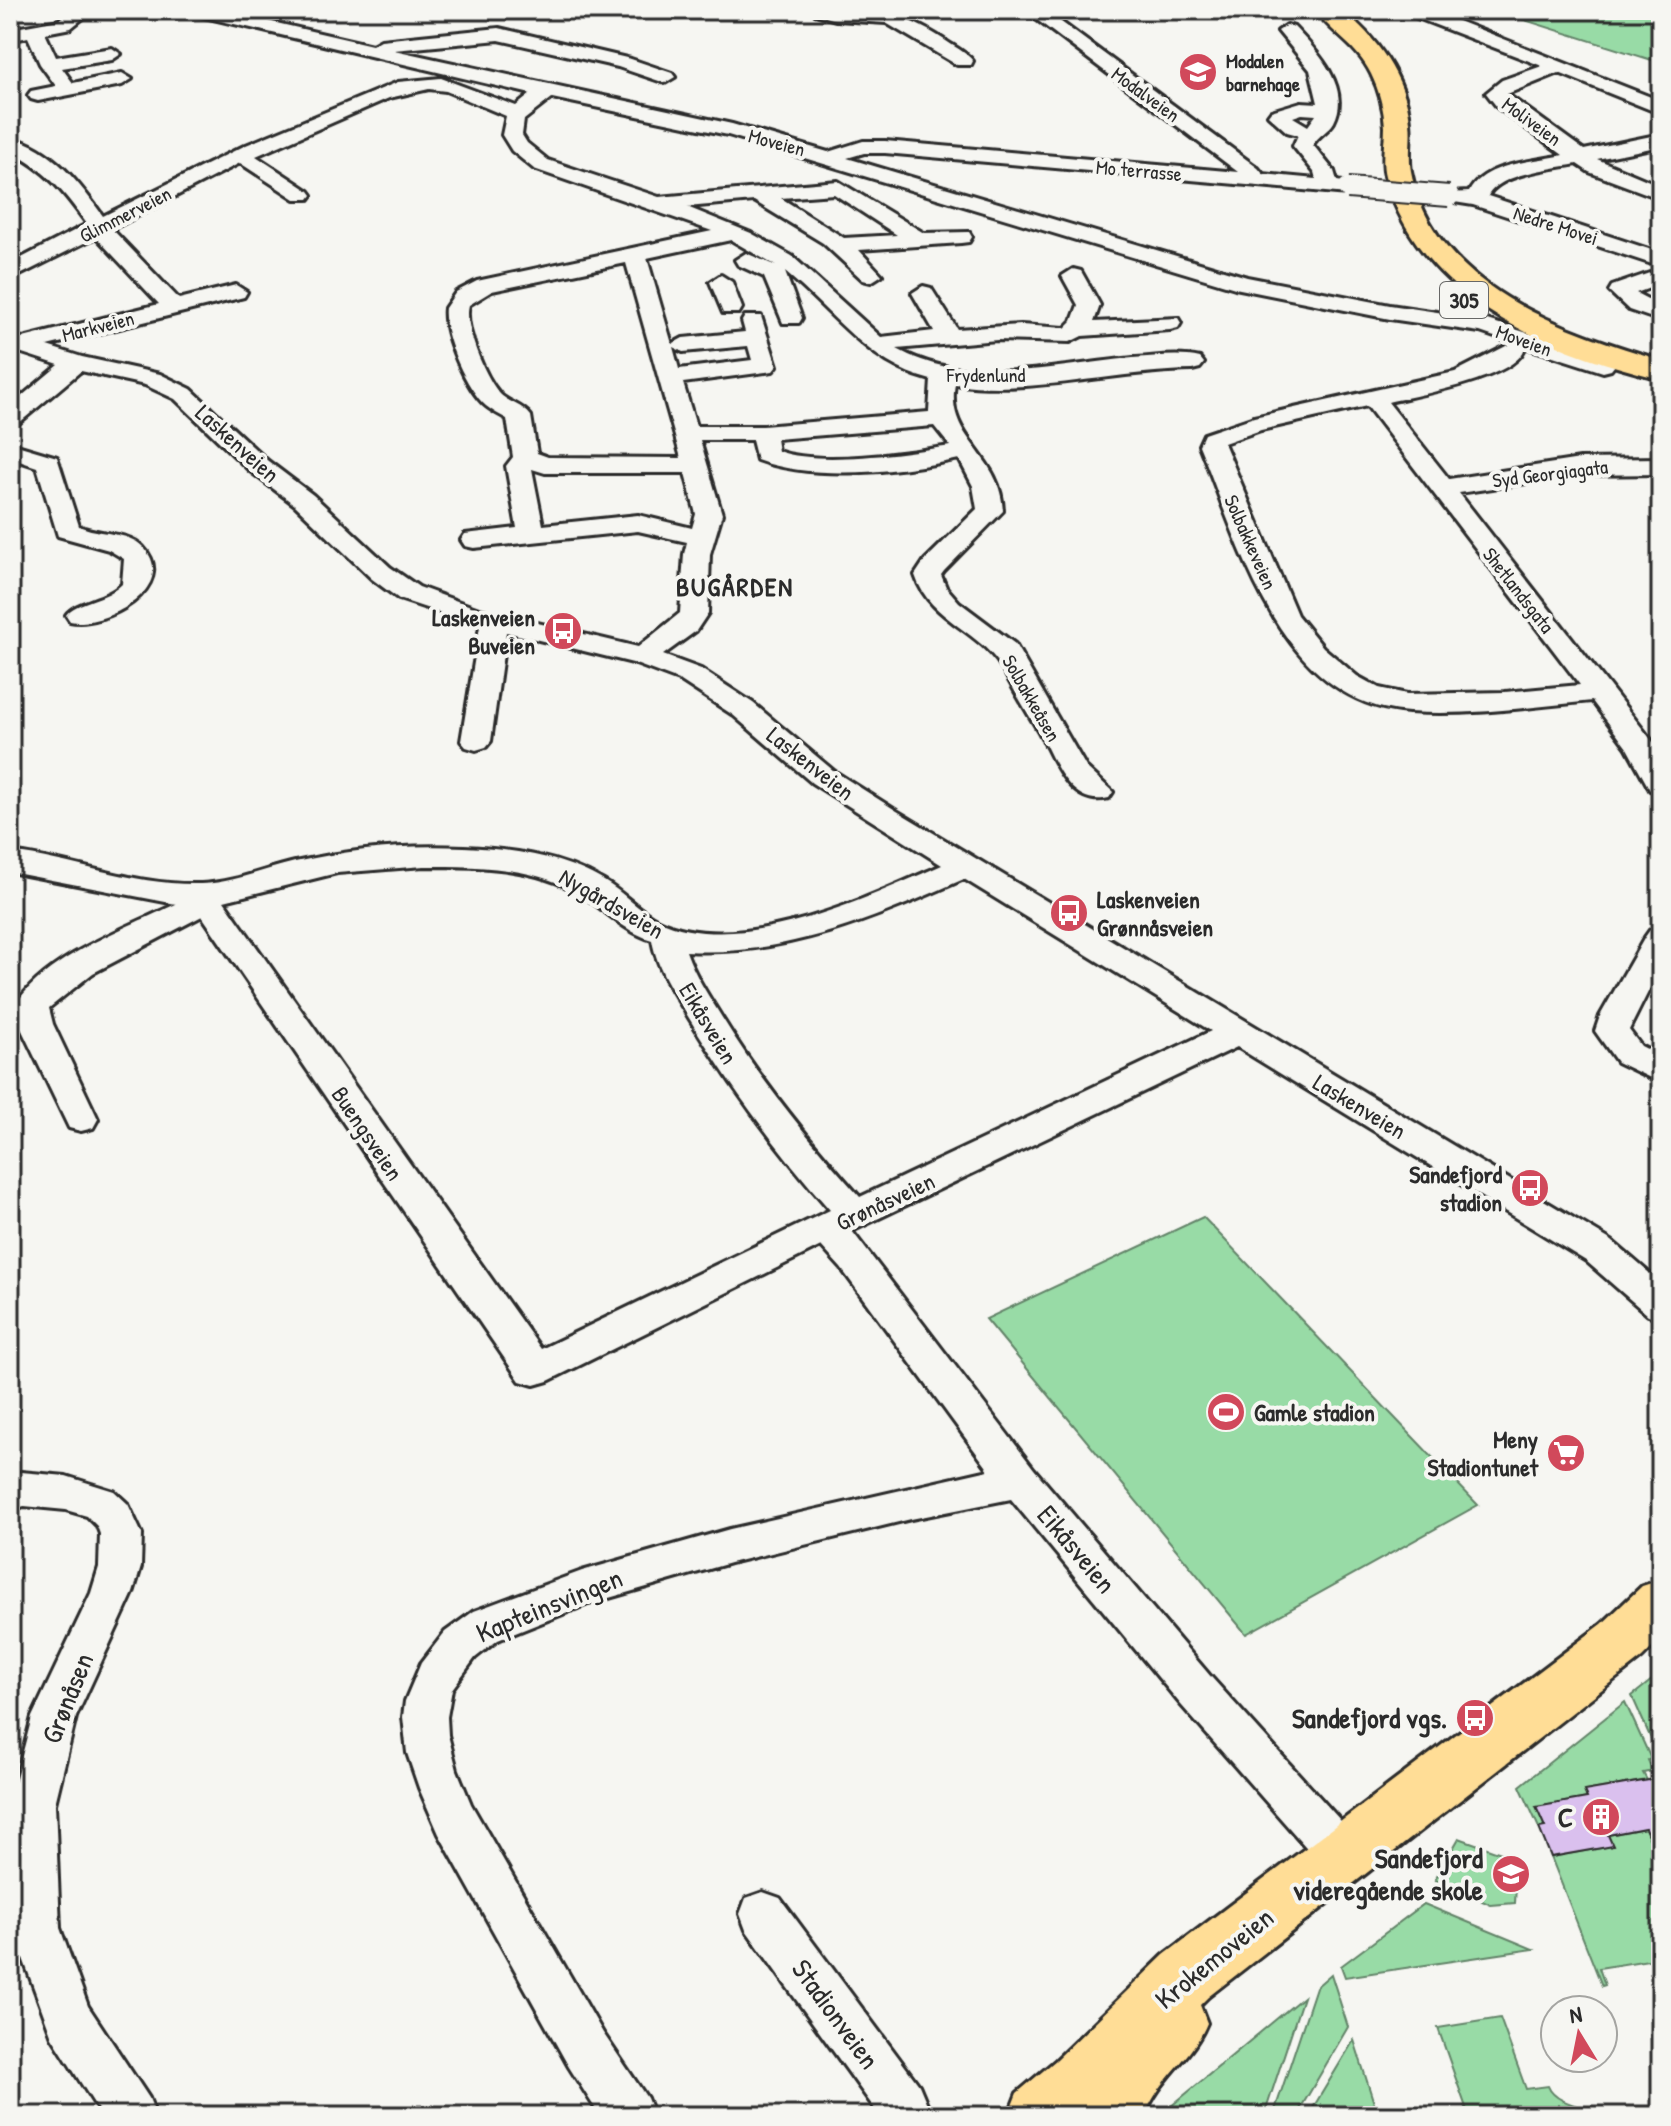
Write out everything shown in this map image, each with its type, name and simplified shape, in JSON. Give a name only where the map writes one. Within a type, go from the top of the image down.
[{"type":"main road","name":"305","points":[[1327,10],[1362,41],[1384,75],[1397,119],[1398,173],[1416,222],[1439,258],[1471,286],[1513,314],[1564,339],[1661,370]]},
{"type":"main road","name":"305","points":[[1398,173],[1392,187],[1394,203],[1410,248],[1438,280],[1469,303],[1513,328],[1603,365],[1661,381]]},
{"type":"main road","name":"Krokemoveien","points":[[1040,2116],[1073,2091],[1148,2011],[1186,1976],[1622,1641],[1661,1603]]},
{"type":"main road","name":"Krokemoveien","points":[[1113,2116],[1117,2103],[1165,2033],[1370,1866],[1661,1640]]},
{"type":"street","points":[[10,35],[65,24],[84,10]]},
{"type":"street","name":"Moveien","points":[[196,10],[549,92],[732,130],[831,157],[1243,283],[1484,326],[1603,365]]},
{"type":"street","points":[[821,10],[835,16],[883,17],[925,36],[964,61]]},
{"type":"street","name":"Modalveien","points":[[1033,10],[1251,172],[1256,180]]},
{"type":"street","points":[[1413,10],[1661,108]]},
{"type":"street","points":[[35,31],[49,64],[68,89]]},
{"type":"street","points":[[1287,31],[1320,68],[1326,84],[1328,110],[1325,121],[1303,146],[1338,187]]},
{"type":"street","points":[[366,50],[372,46],[490,33],[624,63],[665,77]]},
{"type":"street","name":"Glimmerveien","points":[[267,40],[379,63],[418,84]]},
{"type":"street","points":[[49,64],[112,54]]},
{"type":"street","name":"Moliveien","points":[[1560,66],[1509,84],[1496,93],[1504,103],[1580,157]]},
{"type":"street","points":[[38,95],[122,79]]},
{"type":"street","name":"Glimmerveien","points":[[10,273],[241,155],[314,122],[418,84],[445,83],[463,88],[493,107],[519,112]]},
{"type":"street","points":[[519,112],[549,92]]},
{"type":"street","points":[[1312,133],[1294,128],[1278,115],[1311,107],[1328,110]]},
{"type":"street","name":"Frydenlund","points":[[519,112],[514,118],[512,135],[516,145],[537,162],[657,205],[768,251],[805,277],[874,345],[904,364],[944,376],[997,377],[1134,364],[1192,363]]},
{"type":"street","points":[[1580,157],[1661,140]]},
{"type":"street","name":"Markveien","points":[[10,143],[42,160],[68,182],[99,227],[174,308]]},
{"type":"street","name":"Mo terrasse","points":[[831,157],[863,147],[885,147],[1449,196]]},
{"type":"street","points":[[241,155],[302,195]]},
{"type":"street","points":[[1580,157],[1596,168],[1661,193]]},
{"type":"street","name":"Moliveien","points":[[1476,199],[1484,184],[1496,176],[1580,157]]},
{"type":"street","points":[[657,205],[670,201],[838,187],[920,240]]},
{"type":"street","points":[[755,193],[811,223],[843,245],[871,275]]},
{"type":"street","name":"Nedre Movei","points":[[1449,196],[1476,199],[1661,260]]},
{"type":"street","points":[[531,533],[519,466],[525,457],[519,416],[495,403],[487,393],[459,335],[455,309],[470,292],[485,286],[730,234]]},
{"type":"street","points":[[843,245],[961,237]]},
{"type":"street","points":[[635,255],[709,514],[697,554],[694,613],[686,625],[643,657]]},
{"type":"street","points":[[746,260],[774,273],[791,318]]},
{"type":"street","points":[[874,345],[1037,331],[1070,335],[1082,324],[1089,305],[1073,276]]},
{"type":"street","points":[[1661,276],[1620,291],[1637,305],[1661,314]]},
{"type":"street","points":[[721,282],[731,308]]},
{"type":"street","name":"Markveien","points":[[16,343],[236,292]]},
{"type":"street","points":[[923,293],[937,320],[952,337]]},
{"type":"street","name":"Moveien","points":[[1349,304],[1469,303],[1513,314]]},
{"type":"street","points":[[1076,330],[1170,323]]},
{"type":"street","points":[[672,377],[760,368],[766,363],[756,330],[683,345]]},
{"type":"street","name":"Laskenveien","points":[[16,343],[76,363],[152,379],[183,394],[259,466],[319,513],[381,573],[422,599],[494,622],[643,657],[669,665],[710,685],[823,777],[965,867],[1599,1251],[1661,1278]]},
{"type":"street","name":"Solbakkeveien","points":[[1515,349],[1481,371],[1462,378],[1254,424],[1213,439],[1211,445],[1284,617],[1295,633],[1347,682],[1369,694],[1407,703],[1489,702],[1597,692]]},
{"type":"street","points":[[10,418],[76,363]]},
{"type":"street","points":[[687,433],[763,433],[942,418],[940,403],[944,376]]},
{"type":"street","name":"Shetlandsgata","points":[[1373,398],[1641,746],[1661,784]]},
{"type":"street","name":"Solbakkeåsen","points":[[942,418],[966,450],[991,498],[990,511],[934,566],[928,575],[930,585],[946,605],[995,639],[1008,654],[1080,782],[1098,792]]},
{"type":"street","points":[[763,433],[766,455],[778,461],[855,463],[941,456],[966,450]]},
{"type":"street","points":[[10,450],[48,462],[67,530],[79,537],[132,550],[138,558],[140,571],[137,584],[126,596],[111,606],[80,615]]},
{"type":"street","points":[[525,457],[545,465],[592,462],[695,466]]},
{"type":"street","name":"Syd Georgiagata","points":[[1440,488],[1580,467],[1661,466]]},
{"type":"street","points":[[474,540],[638,523],[703,538]]},
{"type":"street","points":[[476,741],[494,622]]},
{"type":"street","name":"Nygårdsveien","points":[[10,862],[167,894],[203,894],[291,872],[390,856],[426,855],[513,861],[546,866],[574,878],[647,928],[667,937],[700,943],[760,941],[788,934],[915,889],[965,867]]},
{"type":"street","name":"Nygårdsveien","points":[[81,1119],[36,1024],[32,1006],[43,991],[65,975],[189,910],[203,894]]},
{"type":"street","name":"Buengsveien","points":[[203,894],[534,1370]]},
{"type":"street","name":"Eikåsveien","points":[[667,937],[670,957],[726,1054],[792,1144],[841,1222],[854,1258],[1020,1481],[1197,1692],[1343,1856]]},
{"type":"street","points":[[1661,937],[1617,1016],[1612,1031],[1629,1054],[1661,1071]]},
{"type":"street","name":"Grønåsveien","points":[[534,1370],[721,1277],[1178,1063],[1237,1032]]},
{"type":"street","name":"Laskenveien","points":[[1599,1251],[1661,1305]]},
{"type":"street","name":"Kapteinsvingen","points":[[629,2116],[586,2050],[455,1819],[431,1754],[424,1717],[430,1687],[462,1640],[486,1624],[576,1589],[671,1560],[951,1492],[1020,1481]]},
{"type":"street","name":"Grønåsen","points":[[10,1494],[21,1489],[66,1493],[100,1503],[114,1516],[121,1534],[120,1567],[112,1593],[54,1717],[32,1804],[36,1928],[69,2020],[131,2116]]},
{"type":"street","name":"Stadionveien","points":[[763,1914],[901,2103],[907,2116]]},
{"type":"green space","points":[[1493,10],[1661,10],[1661,63]]},
{"type":"green space","name":"Gamle stadion","points":[[1203,1217],[1478,1505],[1246,1634],[986,1319]]},
{"type":"green space","points":[[1653,1679],[1657,1683],[1652,1741],[1632,1696]]},
{"type":"green space","points":[[1625,1702],[1651,1759],[1648,1760],[1653,1771],[1643,1773],[1647,1780],[1585,1791],[1587,1798],[1537,1807],[1545,1827],[1539,1828],[1520,1786]]},
{"type":"green space","points":[[1645,1828],[1661,1865],[1661,1958],[1599,1968],[1605,1985],[1602,1986],[1551,1857],[1612,1846],[1608,1835]]},
{"type":"green space","points":[[1459,1838],[1504,1854],[1516,1887],[1515,1903],[1491,1905],[1435,1880]]},
{"type":"green space","points":[[1424,1904],[1533,1949],[1345,1977],[1341,1966]]},
{"type":"green space","points":[[1331,1974],[1348,2027],[1296,2116],[1273,2116],[1316,1987]]},
{"type":"green space","points":[[1303,1997],[1264,2116],[1162,2116],[1170,2107]]},
{"type":"green space","points":[[1500,2018],[1526,2089],[1548,2086],[1561,2100],[1595,2111],[1591,2116],[1469,2116],[1438,2028]]},
{"type":"green space","points":[[1354,2040],[1378,2116],[1308,2116]]},
{"type":"building","name":"C","points":[[1661,1778],[1661,1865],[1645,1828],[1608,1835],[1613,1846],[1551,1857],[1539,1828],[1545,1827],[1536,1807],[1587,1798],[1584,1791]]},
{"type":"place","name":"Modalen barnehage","points":[[1198,72]]},
{"type":"place","name":"Laskenveien Buveien","points":[[563,631]]},
{"type":"place","name":"Laskenveien Grønnåsveien","points":[[1069,913]]},
{"type":"place","name":"Sandefjord stadion","points":[[1530,1188]]},
{"type":"place","name":"Gamle stadion","points":[[1226,1412]]},
{"type":"place","name":"Meny Stadiontunet","points":[[1566,1453]]},
{"type":"place","name":"Sandefjord vgs.","points":[[1475,1718]]},
{"type":"place","name":"C","points":[[1601,1817]]},
{"type":"place","name":"Sandefjord videregående skole","points":[[1511,1874]]},
{"type":"district","name":"BUGÅRDEN","points":[[735,586]]}]
